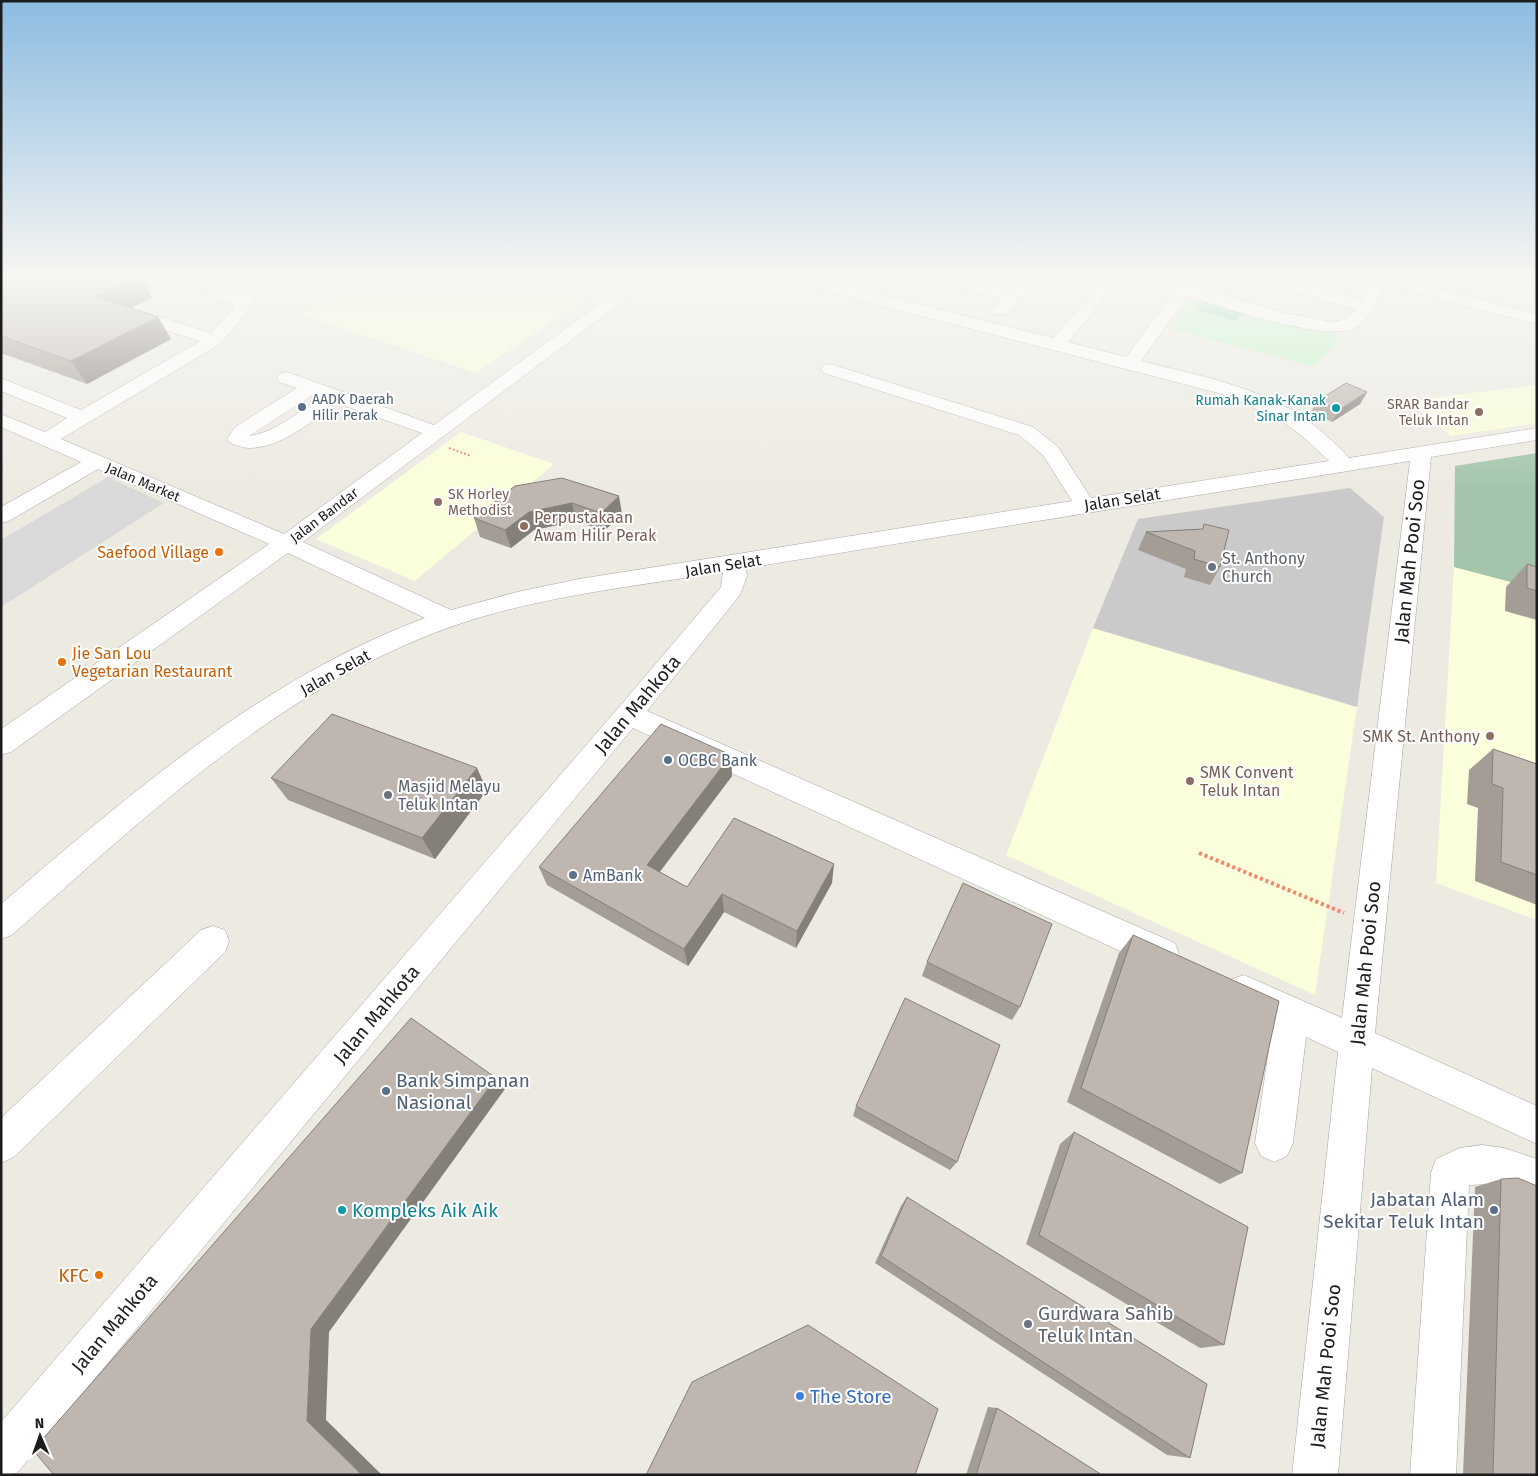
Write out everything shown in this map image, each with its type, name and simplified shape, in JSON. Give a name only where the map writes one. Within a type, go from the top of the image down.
[{"type":"street","points":[[46,439],[199,349]]},
{"type":"street","name":"Jalan Bandar","points":[[1,744],[286,543],[549,349]]},
{"type":"street","points":[[1076,349],[1196,381],[1264,404],[1297,422],[1320,440],[1344,464]]},
{"type":"street","points":[[1131,363],[1141,349]]},
{"type":"street","points":[[830,369],[1026,431],[1051,451],[1085,505]]},
{"type":"street","points":[[286,378],[436,432]]},
{"type":"street","points":[[1,384],[83,418]]},
{"type":"street","points":[[311,388],[242,431],[238,435],[238,439],[249,443],[266,439],[336,396]]},
{"type":"street","name":"Jalan Market","points":[[1,420],[286,543],[449,619]]},
{"type":"street","name":"Jalan Selat","points":[[1,924],[120,821],[235,733],[284,701],[333,672],[414,632],[491,605],[537,595],[1085,505],[1537,434]]},
{"type":"street","name":"Jalan Mah Pooi Soo","points":[[1315,1475],[1357,1042],[1421,452]]},
{"type":"street","points":[[1,516],[96,462]]},
{"type":"street","name":"Jalan Mahkota","points":[[1,1457],[629,714],[732,589],[735,576],[734,563]]},
{"type":"street","points":[[629,714],[1192,968]]},
{"type":"street","points":[[1,1144],[213,941]]},
{"type":"street","points":[[1220,980],[1537,1125]]},
{"type":"street","points":[[1274,1143],[1292,1013]]},
{"type":"street","points":[[1433,1475],[1450,1173],[1462,1165],[1485,1163],[1537,1178]]},
{"type":"path","points":[[1199,853],[1370,924]]},
{"type":"shaded area","points":[[404,349],[512,349],[476,373]]},
{"type":"shaded area","name":"SRAR Bandar Teluk Intan","points":[[1537,385],[1537,423],[1451,436],[1407,401]]},
{"type":"shaded area","name":"SK Horley Methodist","points":[[461,432],[554,464],[415,581],[316,539]]},
{"type":"shaded area","points":[[1537,453],[1537,589],[1454,567],[1455,466]]},
{"type":"shaded area","points":[[108,477],[164,503],[1,607],[1,540]]},
{"type":"shaded area","points":[[1350,488],[1384,517],[1357,707],[1093,628],[1138,519]]},
{"type":"shaded area","name":"SMK St. Anthony","points":[[1454,567],[1537,589],[1537,920],[1436,883]]},
{"type":"shaded area","name":"SMK Convent Teluk Intan","points":[[1093,628],[1357,707],[1315,995],[1006,855]]},
{"type":"green space","points":[[1247,349],[1331,349],[1313,366]]},
{"type":"building","points":[[37,349],[95,349],[71,361]]},
{"type":"building","points":[[1346,383],[1367,392],[1339,410],[1317,401]]},
{"type":"building","points":[[562,478],[619,496],[601,513],[572,503],[529,512],[505,530],[474,518],[515,486]]},
{"type":"building","points":[[1204,524],[1229,530],[1220,567],[1194,559],[1195,551],[1146,532],[1203,529]]},
{"type":"building","points":[[1527,564],[1537,567],[1537,591],[1527,588]]},
{"type":"building","name":"Masjid Melayu Teluk Intan","points":[[332,714],[477,768],[422,838],[271,778]]},
{"type":"building","points":[[661,724],[731,755],[647,865],[687,887],[734,818],[834,864],[797,931],[722,894],[684,949],[539,867]]},
{"type":"building","points":[[1493,749],[1537,764],[1537,875],[1501,862],[1503,788],[1492,784]]},
{"type":"building","points":[[963,883],[1052,924],[1020,1007],[927,962]]},
{"type":"building","points":[[1133,935],[1279,1001],[1242,1173],[1081,1088]]},
{"type":"building","points":[[905,998],[1000,1045],[957,1162],[856,1106]]},
{"type":"building","name":"Kompleks Aik Aik","points":[[411,1018],[496,1078],[311,1329],[307,1421],[362,1475],[54,1475],[33,1450]]},
{"type":"building","points":[[1074,1132],[1248,1227],[1224,1345],[1039,1235]]},
{"type":"building","points":[[1518,1178],[1537,1186],[1537,1475],[1493,1475],[1501,1179]]},
{"type":"building","name":"Gurdwara Sahib Teluk Intan","points":[[907,1197],[1207,1384],[1190,1458],[881,1256]]},
{"type":"building","name":"The Store","points":[[808,1325],[938,1409],[915,1475],[646,1475],[692,1382]]},
{"type":"building","points":[[997,1408],[1102,1475],[976,1475]]},
{"type":"place","name":"AADK Daerah Hilir Perak","points":[[302,407]]},
{"type":"place","name":"Rumah Kanak-Kanak Sinar Intan","points":[[1336,408]]},
{"type":"place","name":"SRAR Bandar Teluk Intan","points":[[1479,412]]},
{"type":"place","name":"SK Horley Methodist","points":[[438,502]]},
{"type":"place","name":"Perpustakaan Awam Hilir Perak","points":[[524,526]]},
{"type":"place","name":"Saefood Village","points":[[219,552]]},
{"type":"place","name":"St. Anthony Church","points":[[1212,567]]},
{"type":"place","name":"Jie San Lou Vegetarian Restaurant","points":[[62,662]]},
{"type":"place","name":"SMK St. Anthony","points":[[1490,736]]},
{"type":"place","name":"OCBC Bank","points":[[668,760]]},
{"type":"place","name":"SMK Convent Teluk Intan","points":[[1190,781]]},
{"type":"place","name":"Masjid Melayu Teluk Intan","points":[[388,795]]},
{"type":"place","name":"AmBank","points":[[573,875]]},
{"type":"place","name":"Bank Simpanan Nasional","points":[[386,1091]]},
{"type":"place","name":"Kompleks Aik Aik","points":[[342,1210]]},
{"type":"place","name":"Jabatan Alam Sekitar Teluk Intan","points":[[1494,1210]]},
{"type":"place","name":"KFC","points":[[99,1275]]},
{"type":"place","name":"Gurdwara Sahib Teluk Intan","points":[[1028,1324]]},
{"type":"place","name":"The Store","points":[[800,1396]]}]
